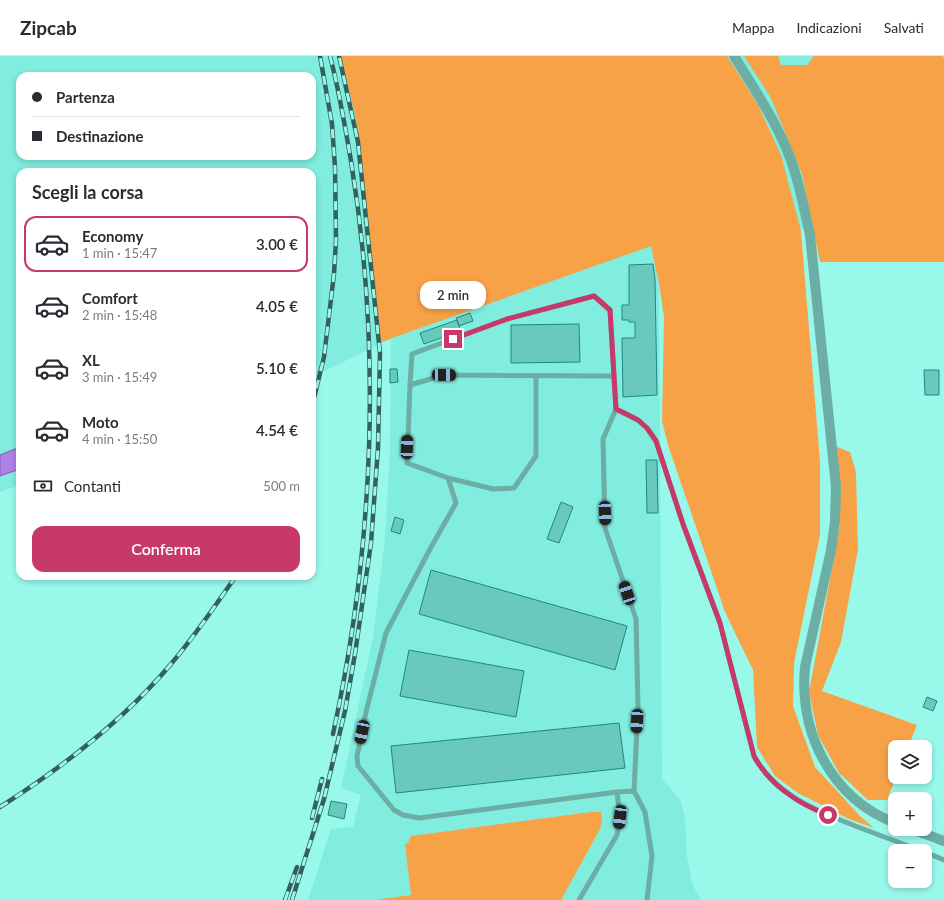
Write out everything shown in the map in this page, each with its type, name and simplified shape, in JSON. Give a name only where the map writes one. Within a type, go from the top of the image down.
[{"type":"street","points":[[734,56],[771,116],[784,142],[801,196],[810,235],[836,487],[835,522],[805,667],[803,685],[806,714],[810,731],[836,781],[864,806],[888,820]]},
{"type":"street","points":[[931,836],[944,841]]},
{"type":"lane","points":[[536,376],[536,456],[514,488],[493,490],[448,478],[407,463],[412,354],[507,319],[594,296],[610,310],[616,409],[603,439],[605,528],[636,619],[638,706],[634,791],[645,812],[652,856],[647,900]]},
{"type":"lane","points":[[410,385],[444,375],[614,376]]},
{"type":"lane","points":[[616,409],[638,420],[647,428],[656,441],[683,524],[720,623],[754,756],[760,768],[788,793],[814,810],[904,844]]},
{"type":"lane","points":[[448,478],[456,503],[386,633],[367,708],[357,756],[358,766],[394,810],[403,815],[419,818],[634,791]]},
{"type":"lane","points":[[579,900],[617,835],[620,817],[617,792]]},
{"type":"lane","points":[[932,855],[944,860]]},
{"type":"shaded area","points":[[0,56],[944,56],[944,214],[651,246],[659,284],[662,779],[681,801],[685,819],[687,857],[693,886],[701,900],[308,900],[331,829],[353,827],[361,795],[341,788],[373,637],[385,539],[390,449],[391,339],[316,375],[316,168],[16,168],[16,486],[0,492]]},
{"type":"shaded area","points":[[341,56],[727,56],[758,105],[781,155],[801,231],[820,462],[820,535],[794,663],[793,706],[815,767],[860,816],[874,828],[849,819],[798,793],[775,776],[757,747],[753,670],[725,612],[668,445],[662,421],[664,317],[651,246],[381,342],[356,119]]},
{"type":"shaded area","points":[[744,56],[778,56],[781,65],[807,65],[814,56],[942,56],[944,58],[944,262],[820,262],[802,174],[771,98]]},
{"type":"shaded area","points":[[837,447],[850,452],[856,472],[858,549],[841,642],[822,691],[917,725],[911,740],[888,740],[888,784],[893,784],[890,792],[888,792],[887,800],[868,800],[839,773],[818,735],[809,692],[840,525]]},
{"type":"shaded area","points":[[16,449],[16,470],[0,476],[0,455]]},
{"type":"shaded area","points":[[591,812],[601,812],[602,820],[600,829],[561,900],[375,900],[411,895],[405,844],[408,843],[411,836]]},
{"type":"building","points":[[653,264],[655,279],[657,395],[623,397],[622,338],[635,338],[635,322],[622,320],[622,305],[629,305],[629,265]]},
{"type":"building","points":[[470,313],[473,321],[459,326],[456,318]]},
{"type":"building","points":[[457,320],[461,331],[424,344],[420,333]]},
{"type":"building","points":[[579,324],[580,362],[511,363],[511,325]]},
{"type":"building","points":[[390,369],[397,369],[398,382],[390,383]]},
{"type":"building","points":[[924,370],[939,370],[939,395],[925,395]]},
{"type":"building","points":[[646,460],[657,460],[658,513],[647,513]]},
{"type":"building","points":[[561,502],[573,507],[559,543],[547,539]]},
{"type":"building","points":[[395,517],[404,520],[400,534],[391,531]]},
{"type":"building","points":[[431,570],[627,626],[615,670],[419,614]]},
{"type":"building","points":[[409,650],[524,671],[516,717],[400,696]]},
{"type":"building","points":[[927,697],[937,701],[933,711],[923,707]]},
{"type":"building","points":[[619,723],[625,768],[396,793],[391,746]]},
{"type":"building","points":[[331,801],[347,804],[344,819],[328,815]]},
{"type":"railway","points":[[316,390],[324,357],[334,274],[336,240],[335,167],[332,124],[320,56]]},
{"type":"railway","points":[[330,56],[351,161],[361,232],[367,304],[370,376],[369,448],[365,520],[347,663],[333,734]]},
{"type":"railway","points":[[292,900],[324,799],[345,711],[371,543],[378,448],[380,353],[358,142],[339,56]]},
{"type":"railway","points":[[0,807],[47,776],[91,742],[133,705],[180,653],[205,621],[233,580]]},
{"type":"railway","points":[[312,818],[322,779]]},
{"type":"railway","points":[[285,900],[297,867]]},
{"type":"route","points":[[453,339],[507,319],[594,296],[610,310],[616,409],[638,420],[647,428],[656,441],[683,524],[720,623],[754,756],[760,768],[788,793],[814,810],[828,815]]}]
